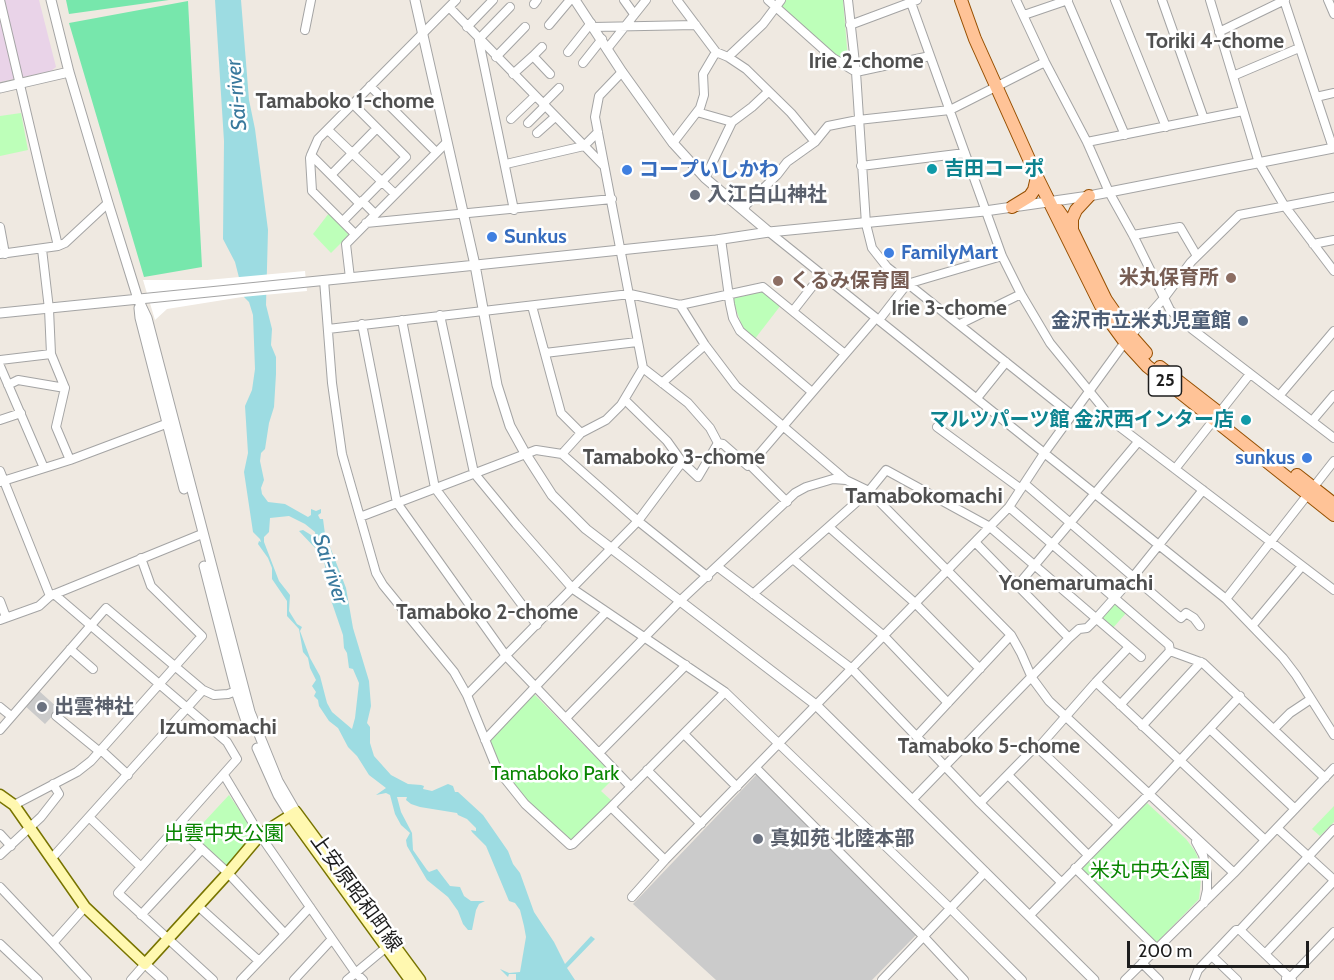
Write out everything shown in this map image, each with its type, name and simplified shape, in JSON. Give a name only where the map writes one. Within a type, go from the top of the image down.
[{"type":"main road","name":"25","points":[[961,0],[995,85],[1058,221],[1106,316],[1128,339]]},
{"type":"main road","points":[[1012,207],[1030,196],[1037,177]]},
{"type":"main road","points":[[1072,230],[1072,219],[1076,210],[1089,196]]},
{"type":"main road","name":"25","points":[[1051,203],[1063,214],[1106,300],[1128,339],[1147,366],[1217,416],[1310,490],[1334,515]]},
{"type":"main road","name":"25","points":[[1310,490],[1334,504]]},
{"type":"main road","points":[[0,795],[14,805],[85,907],[145,964],[260,835],[293,814]]},
{"type":"main road","name":"上安原昭和町線","points":[[293,814],[389,945],[410,980]]},
{"type":"main road","name":"上安原昭和町線","points":[[389,945],[420,980]]},
{"type":"street","points":[[0,0],[58,246]]},
{"type":"street","points":[[51,0],[69,72],[138,299],[140,318],[170,422],[240,690],[293,814]]},
{"type":"street","points":[[305,30],[311,0]]},
{"type":"street","points":[[415,0],[475,265],[497,385],[510,426],[552,495],[562,507],[612,549],[816,705],[1094,980]]},
{"type":"street","points":[[355,234],[312,191],[311,155],[318,139],[456,0]]},
{"type":"street","points":[[467,27],[493,0]]},
{"type":"street","points":[[549,25],[570,0]]},
{"type":"street","points":[[575,0],[622,72],[673,143],[705,178],[1226,599],[1283,658],[1311,699],[1331,723],[1334,735]]},
{"type":"street","points":[[624,0],[634,15]]},
{"type":"street","points":[[607,49],[646,0]]},
{"type":"street","points":[[677,0],[716,52],[729,57],[746,69],[791,113],[815,142]]},
{"type":"street","points":[[768,0],[833,58],[856,72],[930,56]]},
{"type":"street","points":[[729,57],[763,24],[781,0]]},
{"type":"street","points":[[848,0],[856,72],[866,224],[872,248],[878,258],[907,284],[1072,415]]},
{"type":"street","points":[[1016,0],[1087,142],[1109,192],[1170,310],[1334,438]]},
{"type":"street","points":[[1024,15],[1067,0],[1125,135]]},
{"type":"street","points":[[1115,0],[1166,127]]},
{"type":"street","points":[[1162,0],[1204,119]]},
{"type":"street","points":[[1210,0],[1259,163],[1284,205],[1334,271]]},
{"type":"street","points":[[0,313],[619,250],[769,232],[985,212],[1051,203],[1334,148],[1285,0],[1219,32]]},
{"type":"street","points":[[1328,0],[1334,14]]},
{"type":"street","points":[[850,25],[912,1],[1002,256],[1050,343],[1116,424],[1334,590]]},
{"type":"street","points":[[449,7],[605,167]]},
{"type":"street","points":[[479,39],[510,7]]},
{"type":"street","points":[[592,25],[696,26]]},
{"type":"street","points":[[568,52],[592,25]]},
{"type":"street","points":[[496,57],[525,27]]},
{"type":"street","points":[[479,39],[514,210]]},
{"type":"street","points":[[583,63],[602,39]]},
{"type":"street","points":[[513,75],[542,47]]},
{"type":"street","points":[[1233,76],[1299,48]]},
{"type":"street","points":[[673,143],[698,112],[704,95],[703,74],[716,52]]},
{"type":"street","points":[[533,56],[550,74]]},
{"type":"street","points":[[744,210],[746,205],[787,162],[815,142],[828,126],[858,120],[950,110],[995,85],[1045,62]]},
{"type":"street","points":[[0,88],[69,72]]},
{"type":"street","points":[[622,72],[599,96],[595,117],[612,199],[619,250],[644,368],[688,403],[711,428],[718,443],[723,444],[748,466],[750,465],[787,501]]},
{"type":"street","points":[[370,86],[436,152]]},
{"type":"street","points":[[528,123],[559,88]]},
{"type":"street","points":[[705,178],[732,122],[752,108],[768,92]]},
{"type":"street","points":[[1317,97],[1334,93]]},
{"type":"street","points":[[511,119],[535,96]]},
{"type":"street","points":[[343,221],[406,157],[353,105]]},
{"type":"street","points":[[1087,142],[1243,111]]},
{"type":"street","points":[[698,112],[732,122]]},
{"type":"street","points":[[537,133],[555,117]]},
{"type":"street","points":[[331,175],[376,128]]},
{"type":"street","points":[[328,130],[395,194]]},
{"type":"street","points":[[506,164],[584,146],[598,132]]},
{"type":"street","points":[[350,278],[346,244],[446,143]]},
{"type":"street","points":[[861,166],[965,153]]},
{"type":"street","points":[[311,155],[375,214]]},
{"type":"street","points":[[632,897],[665,860],[1009,507],[1045,452],[1128,339],[1197,256],[1239,215],[1334,197]]},
{"type":"street","points":[[366,223],[612,199]]},
{"type":"street","points":[[0,227],[2,254],[58,246],[65,243],[108,203]]},
{"type":"street","points":[[1133,235],[1180,227],[1197,256]]},
{"type":"street","points":[[721,239],[733,318],[740,331],[812,392]]},
{"type":"street","points":[[1313,244],[1334,240]]},
{"type":"street","points":[[42,249],[49,309],[51,354],[65,388],[56,427],[70,460]]},
{"type":"street","points":[[750,465],[907,284],[1002,256]]},
{"type":"street","points":[[793,311],[822,274]]},
{"type":"street","points":[[324,280],[332,383],[342,454],[376,573],[383,585],[454,672],[467,695],[497,769],[525,804],[570,845],[573,844],[725,692]]},
{"type":"street","points":[[328,329],[630,294],[680,305],[763,287],[845,354]]},
{"type":"street","points":[[960,324],[1021,294]]},
{"type":"street","points":[[680,305],[705,345],[736,386],[846,480],[869,491],[1011,635],[1032,678],[1049,701],[1234,873]]},
{"type":"street","points":[[532,306],[561,413],[581,434]]},
{"type":"street","points":[[440,315],[474,473],[573,589],[725,692],[1022,980]]},
{"type":"street","points":[[402,320],[435,488],[537,625]]},
{"type":"street","points":[[362,324],[397,503],[506,656],[631,786]]},
{"type":"street","points":[[1279,396],[1334,331]]},
{"type":"street","points":[[545,353],[638,342]]},
{"type":"street","points":[[662,383],[705,345]]},
{"type":"street","points":[[0,360],[51,354]]},
{"type":"street","points":[[977,398],[1006,362]]},
{"type":"street","points":[[0,366],[45,468]]},
{"type":"street","points":[[562,454],[581,434],[606,420],[625,400],[644,368]]},
{"type":"street","points":[[1175,469],[1251,374]]},
{"type":"street","points":[[9,385],[18,380],[65,388]]},
{"type":"street","points":[[1312,421],[1334,395]]},
{"type":"street","points":[[625,400],[668,441],[682,462],[698,477],[718,443]]},
{"type":"street","points":[[0,420],[21,413]]},
{"type":"street","points":[[2,482],[70,460],[170,422]]},
{"type":"street","points":[[937,427],[1070,523],[1181,618],[1186,613],[1200,626]]},
{"type":"street","points":[[1018,585],[1138,442]]},
{"type":"street","points":[[360,517],[525,453],[536,450],[562,454],[638,521],[708,576]]},
{"type":"street","points":[[1226,599],[1334,461]]},
{"type":"street","points":[[467,695],[638,521],[682,462]]},
{"type":"street","points":[[753,594],[869,491],[885,470],[990,527],[1141,657]]},
{"type":"street","points":[[0,471],[2,482],[52,595],[227,742],[237,759],[118,893],[213,980]]},
{"type":"street","points":[[566,718],[681,600],[795,493],[806,487],[833,479],[846,480]]},
{"type":"street","points":[[912,800],[1070,638],[1079,630],[1087,628],[1160,545],[1203,490]]},
{"type":"street","points":[[1009,507],[1169,645],[1170,651]]},
{"type":"street","points":[[829,527],[915,603],[980,669]]},
{"type":"street","points":[[0,601],[3,619],[39,606],[52,595],[199,535]]},
{"type":"street","points":[[975,542],[1070,638]]},
{"type":"street","points":[[14,805],[77,772],[100,751],[202,636],[151,586],[141,558]]},
{"type":"street","points":[[793,559],[884,636],[948,703]]},
{"type":"street","points":[[1252,626],[1302,566]]},
{"type":"street","points":[[718,567],[852,669],[980,803],[1061,882]]},
{"type":"street","points":[[0,730],[106,608],[203,690],[214,695],[240,690]]},
{"type":"street","points":[[485,740],[606,612]]},
{"type":"street","points":[[917,736],[1011,635]]},
{"type":"street","points":[[980,803],[1032,750],[1038,748],[1066,718],[1066,714],[1130,647]]},
{"type":"street","points":[[70,649],[93,669]]},
{"type":"street","points":[[1170,651],[1201,662],[1240,696],[1324,778]]},
{"type":"street","points":[[1120,705],[1170,651]]},
{"type":"street","points":[[1142,726],[1201,662]]},
{"type":"street","points":[[599,753],[686,665]]},
{"type":"street","points":[[1096,682],[1265,840]]},
{"type":"street","points":[[52,858],[203,690]]},
{"type":"street","points":[[1029,916],[1148,795],[1240,696]]},
{"type":"street","points":[[1274,729],[1290,713],[1311,699]]},
{"type":"street","points":[[0,706],[12,716]]},
{"type":"street","points":[[56,716],[128,775]]},
{"type":"street","points":[[1210,729],[1295,809]]},
{"type":"street","points":[[684,734],[737,787]]},
{"type":"street","points":[[1038,748],[1118,824]]},
{"type":"street","points":[[756,768],[964,980]]},
{"type":"street","points":[[1125,980],[1234,873],[1334,768]]},
{"type":"street","points":[[647,770],[701,824]]},
{"type":"street","points":[[224,775],[260,835],[355,972],[363,980]]},
{"type":"street","points":[[1008,775],[1088,855]]},
{"type":"street","points":[[0,855],[41,817],[59,794],[53,784]]},
{"type":"street","points":[[611,807],[665,860]]},
{"type":"street","points":[[89,817],[141,867]]},
{"type":"street","points":[[178,827],[228,873],[285,934]]},
{"type":"street","points":[[1265,954],[1334,880],[1277,828]]},
{"type":"street","points":[[1194,980],[1198,970],[1236,930],[1240,930],[1333,831]]},
{"type":"street","points":[[0,834],[11,846]]},
{"type":"street","points":[[1192,835],[1203,855],[1207,874],[1207,890],[1203,904]]},
{"type":"street","points":[[141,915],[202,849]]},
{"type":"street","points":[[1075,868],[1157,950]]},
{"type":"street","points":[[882,980],[985,872]]},
{"type":"street","points":[[0,886],[83,978]]},
{"type":"street","points":[[198,906],[259,961]]},
{"type":"street","points":[[53,943],[85,907]]},
{"type":"street","points":[[241,980],[310,907]]},
{"type":"street","points":[[1240,930],[1289,979],[1334,932]]},
{"type":"street","points":[[294,980],[332,939]]},
{"type":"street","points":[[0,944],[38,980]]},
{"type":"street","points":[[347,980],[389,945]]},
{"type":"street","points":[[1212,956],[1237,980]]},
{"type":"street","points":[[1142,963],[1159,980]]},
{"type":"street","points":[[131,980],[145,964],[163,980]]},
{"type":"shaded area","points":[[0,0],[39,0],[56,67],[51,71],[0,82]]},
{"type":"shaded area","name":"出雲神社","points":[[38,690],[59,709],[45,724],[24,705]]},
{"type":"shaded area","name":"真如苑 北陸本部","points":[[757,774],[916,935],[872,980],[716,980],[633,904]]},
{"type":"green space","points":[[66,0],[169,0],[69,14]]},
{"type":"green space","points":[[786,0],[843,0],[848,60],[839,59],[780,7]]},
{"type":"green space","points":[[188,1],[202,267],[144,277],[69,23]]},
{"type":"green space","points":[[21,113],[28,150],[0,156],[0,116]]},
{"type":"green space","points":[[329,213],[349,235],[331,253],[313,234]]},
{"type":"green space","points":[[761,290],[781,305],[754,340],[743,329],[732,298]]},
{"type":"green space","points":[[1113,602],[1127,612],[1112,629],[1100,619]]},
{"type":"green space","name":"Tamaboko Park","points":[[531,695],[535,695],[615,777],[601,791],[612,801],[572,841],[568,841],[526,802],[499,769],[487,740]]},
{"type":"green space","name":"出雲中央公園","points":[[229,795],[256,834],[226,868],[191,836]]},
{"type":"green space","name":"米丸中央公園","points":[[1147,803],[1186,839],[1195,851],[1202,868],[1199,899],[1156,943],[1083,871],[1083,866]]},
{"type":"green space","points":[[1334,806],[1334,822],[1320,836],[1312,829]]},
{"type":"water","name":"Sai-river","points":[[215,0],[241,0],[249,100],[268,230],[266,305],[272,329],[271,345],[276,357],[274,407],[265,449],[261,453],[260,461],[264,480],[261,488],[262,494],[268,502],[285,504],[308,517],[311,515],[311,509],[316,511],[321,509],[318,515],[320,519],[323,519],[325,534],[346,588],[353,628],[369,681],[371,706],[367,723],[370,727],[370,743],[374,756],[391,775],[408,784],[421,785],[424,786],[423,789],[432,791],[448,784],[453,786],[455,792],[458,792],[483,815],[508,851],[513,864],[520,873],[534,912],[554,942],[565,964],[591,936],[595,939],[567,968],[575,980],[516,980],[516,974],[509,974],[508,977],[500,969],[509,973],[520,972],[526,937],[520,910],[515,903],[509,901],[486,846],[471,830],[476,831],[476,828],[457,813],[420,807],[411,804],[406,800],[407,797],[397,797],[401,812],[412,833],[413,850],[427,870],[429,872],[437,869],[450,886],[460,887],[464,896],[471,901],[485,901],[479,904],[472,930],[468,930],[448,897],[427,880],[407,846],[406,840],[410,833],[401,825],[395,814],[390,795],[386,793],[376,795],[386,788],[369,775],[357,756],[348,747],[338,728],[329,721],[314,696],[316,692],[312,686],[316,680],[308,658],[303,652],[299,629],[287,616],[287,601],[272,579],[272,568],[268,558],[258,544],[259,541],[261,542],[260,539],[253,532],[244,472],[248,453],[245,406],[252,390],[255,369],[253,315],[249,302],[244,297],[235,262],[223,239],[224,141]],"holes":[[[289,516],[315,532],[316,538],[303,530],[299,531],[324,561],[327,576],[332,584],[331,600],[343,635],[349,668],[353,669],[359,683],[352,729],[332,712],[327,703],[320,676],[310,658],[300,631],[302,627],[297,624],[289,611],[290,595],[279,581],[264,542],[264,537],[269,532],[270,518]]]},
{"type":"pier","points":[[305,271],[307,291],[242,297],[167,309],[155,320],[143,280],[207,280]]},
{"type":"waterway","points":[[49,944],[72,970]]},
{"type":"place","name":"吉田コーポ","points":[[932,169]]},
{"type":"place","name":"コープいしかわ","points":[[627,170]]},
{"type":"place","name":"入江白山神社","points":[[695,195]]},
{"type":"place","name":"Sunkus","points":[[492,237]]},
{"type":"place","name":"FamilyMart","points":[[889,253]]},
{"type":"place","name":"米丸保育所","points":[[1231,278]]},
{"type":"place","name":"くるみ保育園","points":[[778,281]]},
{"type":"place","name":"金沢市立米丸児童館","points":[[1243,321]]},
{"type":"place","name":"マルツパーツ館 金沢西インター店","points":[[1246,420]]},
{"type":"place","name":"sunkus","points":[[1307,458]]},
{"type":"place","name":"出雲神社","points":[[42,707]]},
{"type":"place","name":"真如苑 北陸本部","points":[[758,839]]},
{"type":"district","name":"Toriki 4-chome","points":[[1215,42]]},
{"type":"district","name":"Irie 2-chome","points":[[866,62]]},
{"type":"district","name":"Tamaboko 1-chome","points":[[345,102]]},
{"type":"district","name":"Irie 3-chome","points":[[949,309]]},
{"type":"district","name":"Tamaboko 3-chome","points":[[674,458]]},
{"type":"district","name":"Tamabokomachi","points":[[924,497]]},
{"type":"district","name":"Yonemarumachi","points":[[1076,584]]},
{"type":"district","name":"Tamaboko 2-chome","points":[[487,613]]},
{"type":"district","name":"Izumomachi","points":[[218,728]]},
{"type":"district","name":"Tamaboko 5-chome","points":[[989,747]]}]
